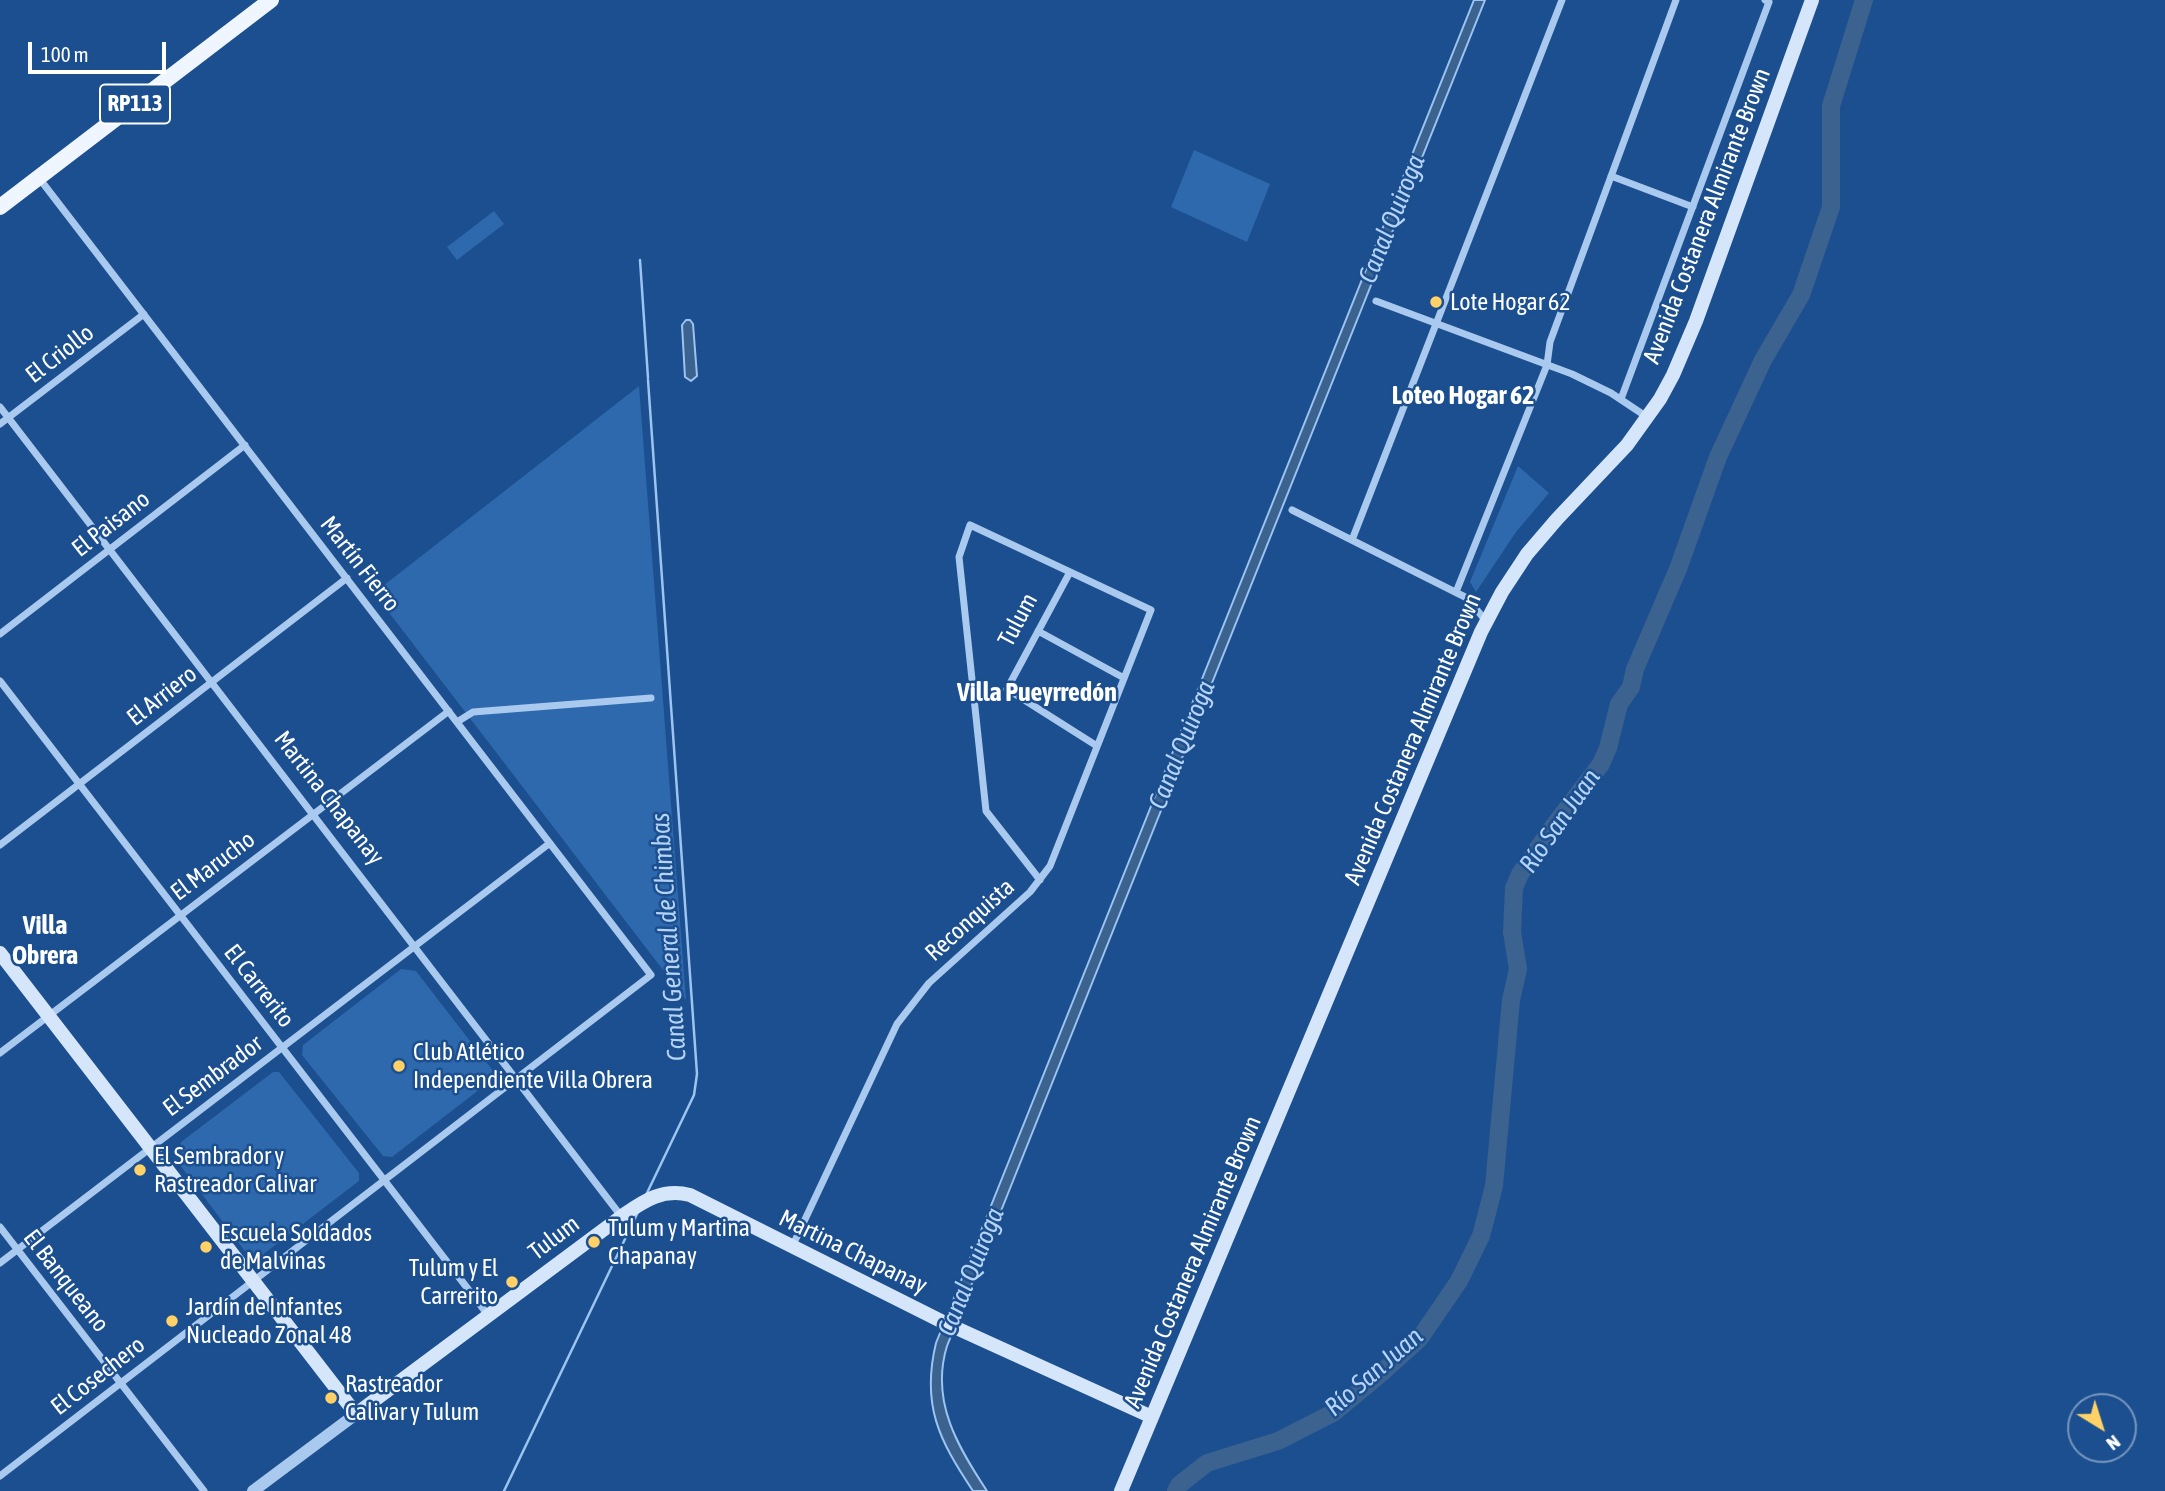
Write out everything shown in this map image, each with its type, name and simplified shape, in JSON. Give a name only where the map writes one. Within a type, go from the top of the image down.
[{"type":"main road","name":"RP113","points":[[0,207],[271,0]]},
{"type":"main road","name":"Avenida Costanera Almirante Brown","points":[[1121,1491],[1487,621],[1506,585],[1535,543],[1613,463],[1647,417],[1673,375],[1690,338],[1812,0]]},
{"type":"main road","points":[[0,953],[356,1414]]},
{"type":"main road","name":"Martina Chapanay","points":[[644,1202],[666,1193],[690,1195],[949,1325],[1152,1417]]},
{"type":"main road","name":"Tulum","points":[[356,1414],[644,1202]]},
{"type":"street","points":[[1352,540],[1562,0]]},
{"type":"street","points":[[1456,592],[1547,365],[1550,342],[1676,0]]},
{"type":"street","points":[[1621,399],[1769,2],[1765,0]]},
{"type":"street","points":[[1611,176],[1693,207]]},
{"type":"street","name":"Martín Fierro","points":[[39,177],[651,975]]},
{"type":"street","points":[[1376,301],[1572,374],[1621,399],[1647,417]]},
{"type":"street","name":"El Criollo","points":[[0,424],[144,314]]},
{"type":"street","name":"Martina Chapanay","points":[[0,407],[622,1216]]},
{"type":"street","name":"El Paisano","points":[[0,634],[244,445]]},
{"type":"street","points":[[1292,510],[1467,598],[1487,621]]},
{"type":"street","points":[[1040,880],[986,811],[959,557],[970,525],[1070,572]]},
{"type":"street","name":"Reconquista","points":[[792,1248],[897,1024],[929,983],[1040,880],[1049,866],[1151,610],[1070,572]]},
{"type":"street","name":"Tulum","points":[[1070,572],[1007,689],[1097,746]]},
{"type":"street","name":"El Arriero","points":[[0,845],[347,578]]},
{"type":"street","points":[[1038,631],[1124,678]]},
{"type":"street","name":"El Carrerito","points":[[0,681],[488,1315]]},
{"type":"street","points":[[457,722],[473,712],[651,698]]},
{"type":"street","name":"El Marucho","points":[[0,1053],[449,711]]},
{"type":"street","name":"El Sembrador","points":[[0,1263],[550,843]]},
{"type":"street","name":"El Cosechero","points":[[0,1476],[651,975]]},
{"type":"street","name":"El Banqueano","points":[[0,1227],[204,1491]]},
{"type":"street","name":"Tulum","points":[[253,1491],[356,1414]]},
{"type":"shaded area","points":[[1194,150],[1270,184],[1247,242],[1171,207]]},
{"type":"shaded area","points":[[494,211],[504,224],[457,260],[447,247]]},
{"type":"shaded area","points":[[639,386],[686,1000],[374,593]]},
{"type":"shaded area","points":[[1518,466],[1549,493],[1516,532],[1476,592],[1470,582]]},
{"type":"shaded area","name":"Club Atlético Independiente Villa Obrera","points":[[401,969],[416,971],[497,1076],[392,1157],[383,1156],[302,1055],[303,1045]]},
{"type":"shaded area","points":[[273,1072],[279,1072],[359,1173],[359,1181],[257,1259],[250,1258],[177,1161],[181,1142]]},
{"type":"water","name":"Canal Quiroga","points":[[1474,0],[1485,0],[947,1346],[942,1386],[950,1423],[966,1458],[987,1491],[973,1491],[942,1438],[936,1421],[931,1385],[936,1343]]},
{"type":"water","points":[[686,320],[693,324],[697,376],[691,381],[685,377],[682,325]]},
{"type":"waterway","name":"Río San Juan","points":[[1176,1491],[1179,1485],[1207,1463],[1278,1441],[1333,1413],[1379,1375],[1420,1338],[1459,1281],[1481,1236],[1494,1186],[1511,1000],[1518,969],[1512,932],[1514,888],[1520,874],[1601,764],[1608,748],[1619,704],[1631,687],[1635,669],[1678,569],[1718,457],[1763,360],[1801,295],[1831,207],[1831,106],[1864,0]]},
{"type":"waterway","name":"Canal General de Chimbas","points":[[640,260],[648,378]]},
{"type":"waterway","name":"Canal General de Chimbas","points":[[647,1193],[694,1095],[697,1074],[648,380]]},
{"type":"waterway","name":"Canal General de Chimbas","points":[[504,1491],[638,1212]]},
{"type":"place","name":"Lote Hogar 62","points":[[1436,302]]},
{"type":"place","name":"Club Atlético Independiente Villa Obrera","points":[[399,1066]]},
{"type":"place","name":"El Sembrador y Rastreador Calivar","points":[[140,1170]]},
{"type":"place","name":"Tulum y Martina Chapanay","points":[[594,1242]]},
{"type":"place","name":"Escuela Soldados de Malvinas","points":[[206,1247]]},
{"type":"place","name":"Tulum y El Carrerito","points":[[512,1282]]},
{"type":"place","name":"Jardín de Infantes Nucleado Zonal 48","points":[[172,1321]]},
{"type":"place","name":"Rastreador Calivar y Tulum","points":[[331,1398]]},
{"type":"district","name":"Loteo Hogar 62","points":[[1463,396]]},
{"type":"district","name":"Villa Pueyrredón","points":[[1037,693]]},
{"type":"district","name":"Villa Obrera","points":[[45,941]]}]
